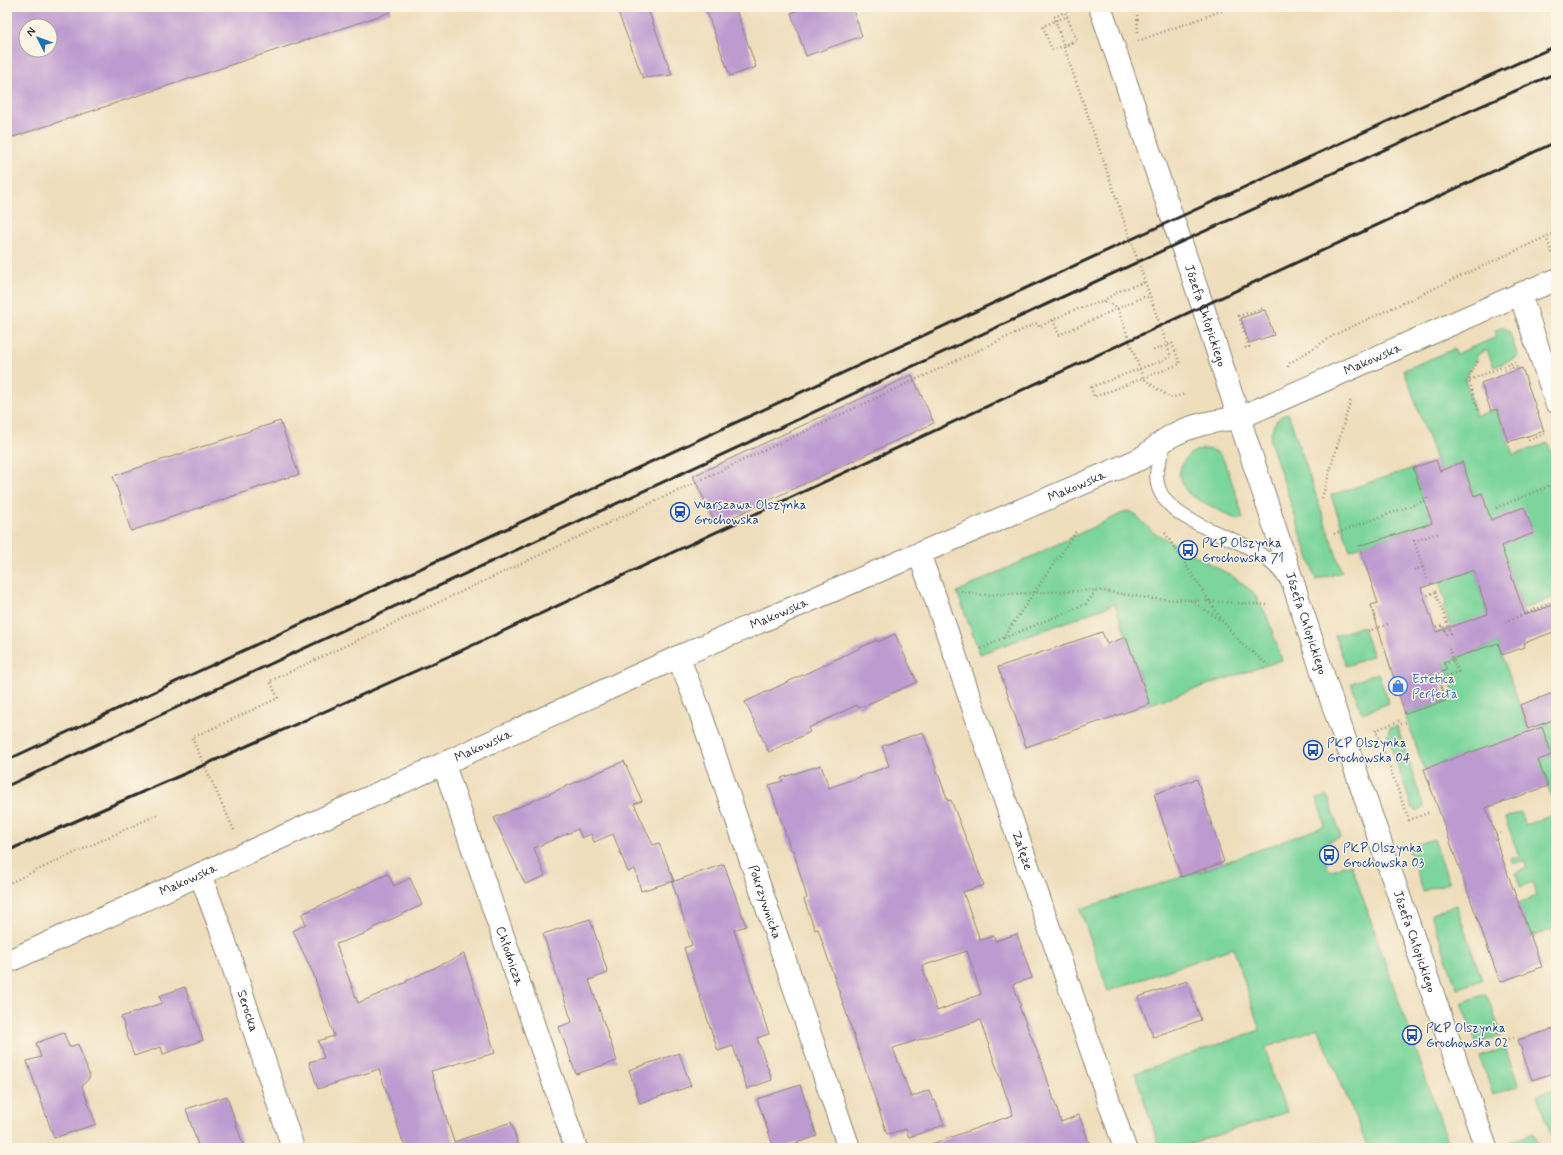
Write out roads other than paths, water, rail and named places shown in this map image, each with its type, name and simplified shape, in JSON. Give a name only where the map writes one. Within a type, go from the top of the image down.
[{"type":"street","name":"Józefa Chłopickiego","points":[[1100,7],[1203,306],[1297,596],[1486,1148]]},
{"type":"street","name":"Makowska","points":[[7,962],[444,765],[678,657],[1140,459],[1168,438],[1207,422],[1239,418],[1520,294],[1556,280]]},
{"type":"street","points":[[1520,294],[1556,402]]},
{"type":"street","name":"Załęże","points":[[918,554],[1125,1148]]},
{"type":"street","name":"Pokrzywnicka","points":[[678,657],[698,706],[849,1148]]},
{"type":"street","name":"Chłodnicza","points":[[444,765],[576,1148]]},
{"type":"street","name":"Serocka","points":[[200,874],[221,930],[293,1148]]},
{"type":"lane","points":[[1168,438],[1157,467],[1156,480],[1165,500],[1174,509],[1200,526],[1246,546],[1267,560],[1281,572],[1297,596]]},
{"type":"railway","points":[[7,760],[1173,220],[1556,46]]},
{"type":"railway","points":[[7,786],[1181,242],[1556,73]]},
{"type":"railway","points":[[7,851],[456,653],[1556,142]]},
{"type":"place","name":"Warszawa Olszynka Grochowska","points":[[680,512]]},
{"type":"place","name":"PKP Olszynka Grochowska 71","points":[[1188,550]]},
{"type":"place","name":"Estetica Perfecta","points":[[1398,686]]},
{"type":"place","name":"PKP Olszynka Grochowska 04","points":[[1313,750]]},
{"type":"place","name":"PKP Olszynka Grochowska 03","points":[[1329,855]]},
{"type":"place","name":"PKP Olszynka Grochowska 02","points":[[1412,1035]]}]
